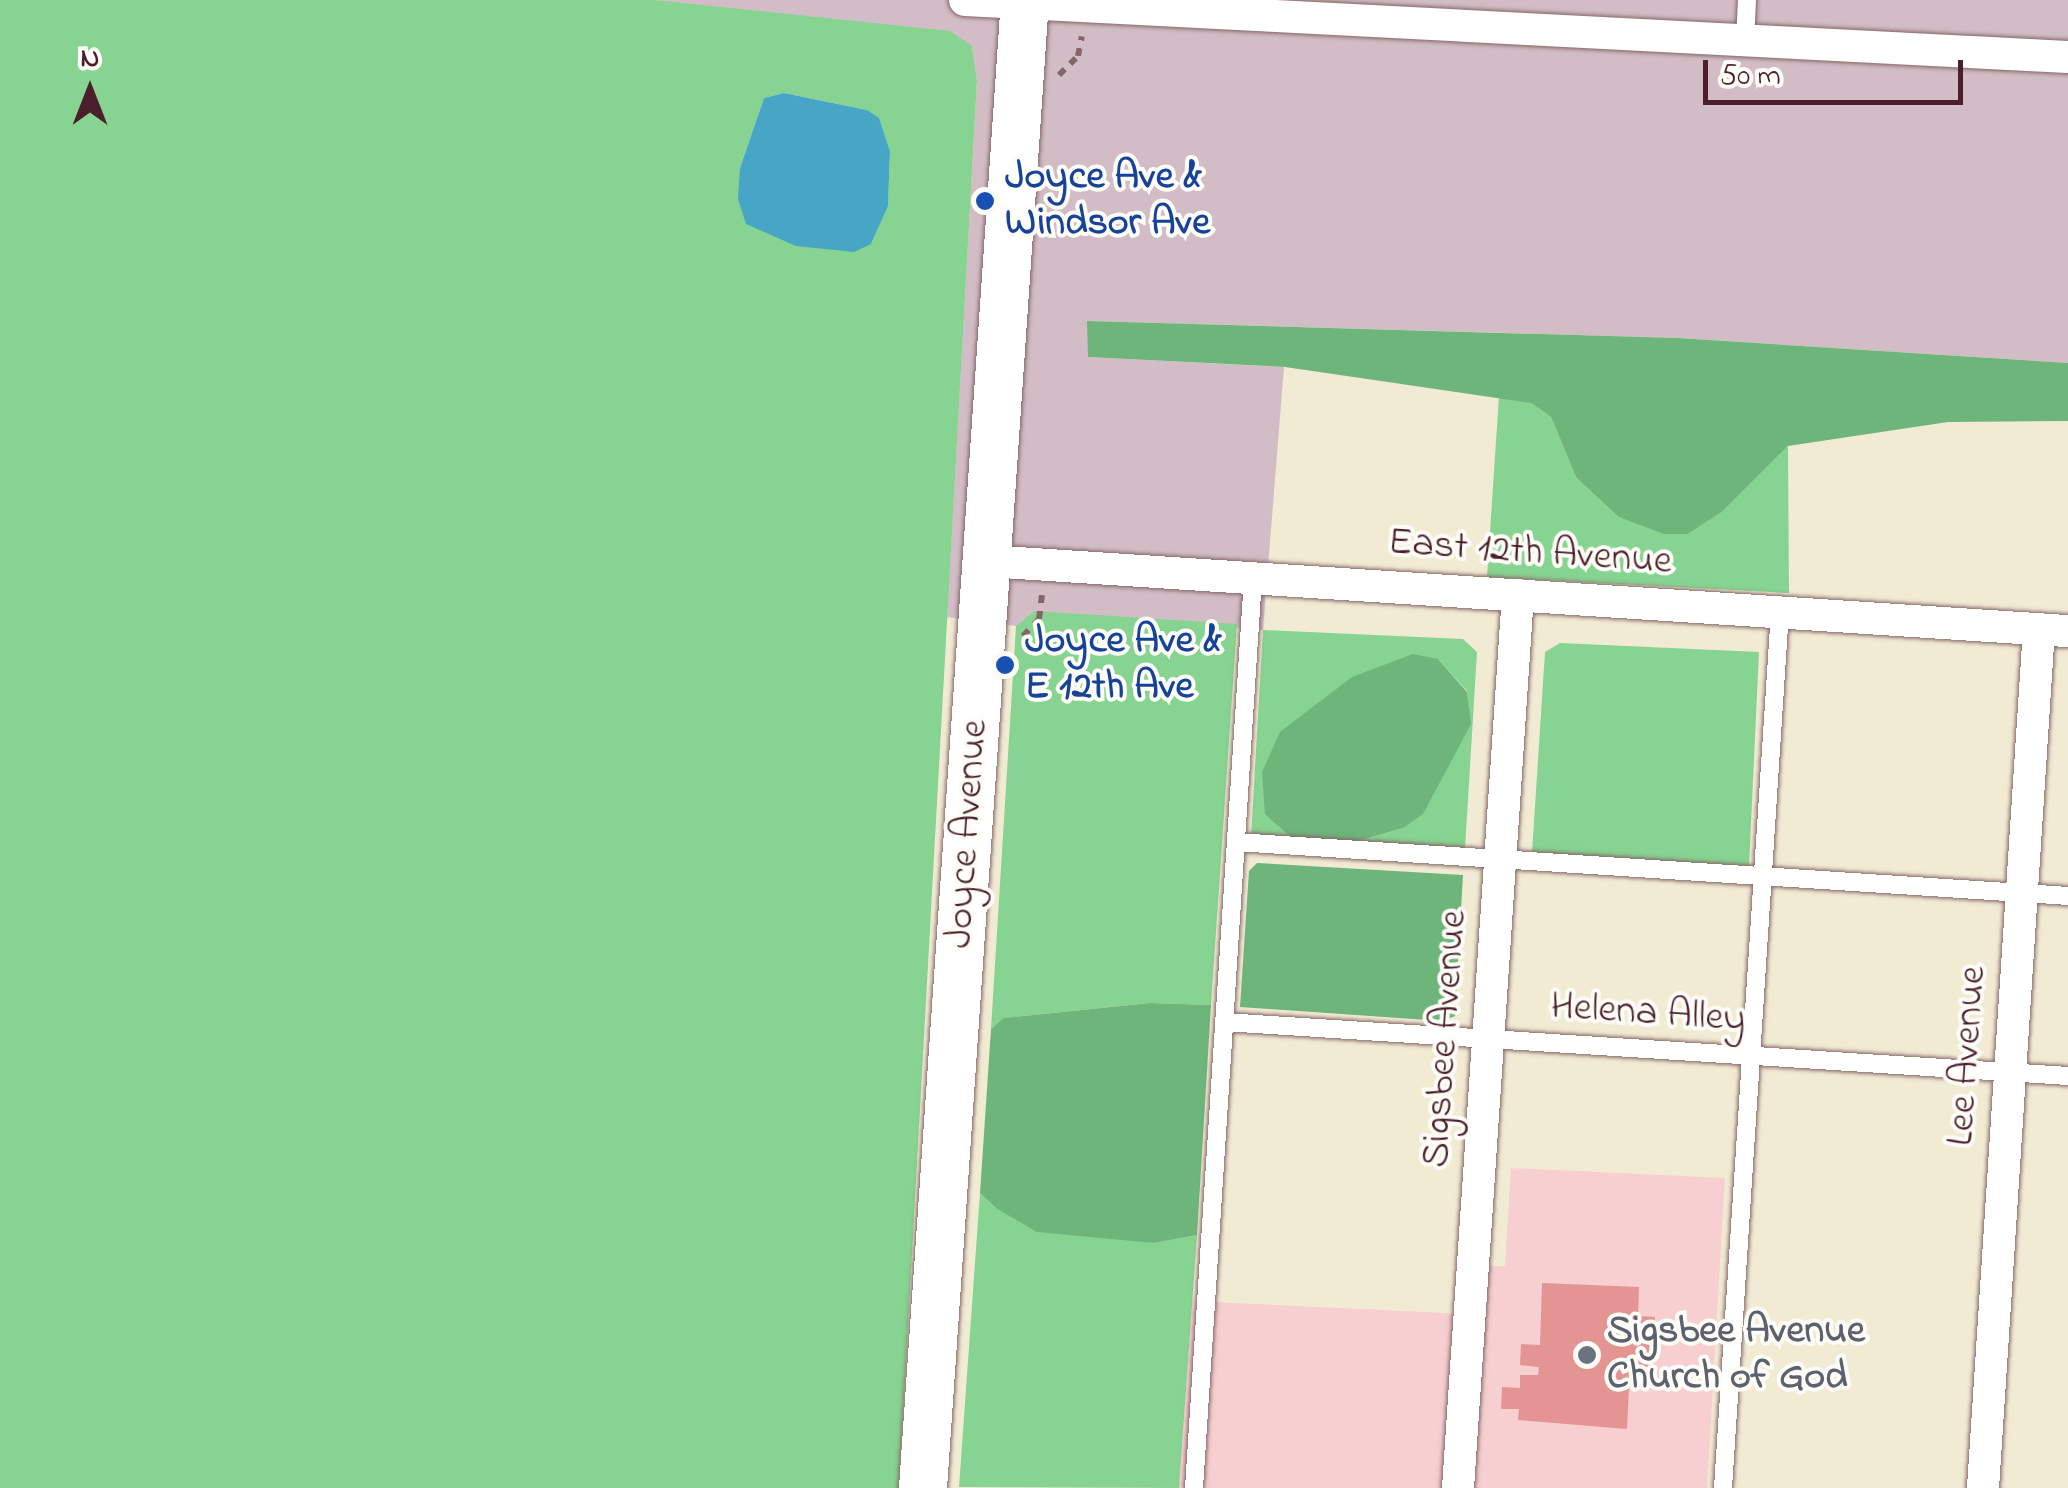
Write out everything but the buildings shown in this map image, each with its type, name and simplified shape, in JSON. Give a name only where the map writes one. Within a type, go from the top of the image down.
[{"type":"street","points":[[965,0],[2068,58]]},
{"type":"street","name":"Joyce Avenue","points":[[923,1488],[1024,3]]},
{"type":"street","name":"East 12th Avenue","points":[[987,560],[2054,630]]},
{"type":"street","name":"Sigsbee Avenue","points":[[1458,1488],[1518,595]]},
{"type":"street","name":"Lee Avenue","points":[[1983,1488],[2022,893],[2054,630]]},
{"type":"lane","points":[[1745,42],[1747,0]]},
{"type":"lane","points":[[1194,1488],[1252,578]]},
{"type":"lane","points":[[1723,1488],[1780,612]]},
{"type":"lane","points":[[1236,842],[2068,896]]},
{"type":"lane","name":"Helena Alley","points":[[1224,1022],[2068,1076]]},
{"type":"shaded area","points":[[654,0],[2068,0],[2068,363],[1678,338],[1088,321],[1089,357],[1284,367],[1263,630],[1034,611],[1016,626],[947,617],[977,81],[972,46]]},
{"type":"shaded area","points":[[1511,1168],[1725,1178],[1707,1488],[1179,1488],[1192,1301],[1467,1314],[1471,1266],[1505,1266]]},
{"type":"green space","points":[[0,0],[654,0],[950,31],[972,46],[977,81],[899,1488],[0,1488]],"holes":[[[784,93],[867,110],[890,152],[888,205],[871,244],[740,168],[764,98]]]},
{"type":"green space","points":[[1087,321],[1678,338],[2068,363],[2068,421],[1948,422],[1788,446],[1722,512],[1688,534],[1664,534],[1619,517],[1576,477],[1551,417],[1531,403],[1285,367],[1088,357]]},
{"type":"green space","points":[[1499,396],[1531,403],[1551,417],[1576,477],[1688,534],[1722,512],[1788,446],[1789,593],[1487,577]]},
{"type":"green space","points":[[1034,611],[1237,624],[1211,1005],[1150,1003],[1005,1018],[991,1029],[1016,626]]},
{"type":"green space","points":[[1263,630],[1463,639],[1477,652],[1465,849],[1358,841],[1403,828],[1470,724],[1467,691],[1438,659],[1292,838],[1251,837]]},
{"type":"green space","points":[[1560,643],[1759,652],[1749,866],[1532,853],[1545,652]]},
{"type":"green space","points":[[1413,654],[1438,659],[1467,692],[1471,724],[1423,814],[1403,828],[1358,841],[1292,838],[1265,814],[1262,772],[1280,732],[1352,677]]},
{"type":"green space","points":[[1257,863],[1463,875],[1455,1016],[1442,1021],[1240,1007],[1249,871]]},
{"type":"green space","points":[[1150,1003],[1211,1005],[1197,1235],[1154,1243],[1037,1232],[996,1208],[980,1193],[991,1029],[1004,1018]]},
{"type":"green space","points":[[980,1193],[996,1208],[1153,1243],[1197,1235],[1179,1488],[959,1487]]},
{"type":"water","points":[[784,93],[867,110],[879,118],[890,152],[888,206],[871,244],[854,252],[796,246],[746,224],[738,199],[740,168],[764,98]]},
{"type":"place","name":"Joyce Ave & Windsor Ave","points":[[985,201]]},
{"type":"place","name":"Joyce Ave & E 12th Ave","points":[[1005,665]]},
{"type":"place","name":"Sigsbee Avenue Church of God","points":[[1587,1355]]}]
